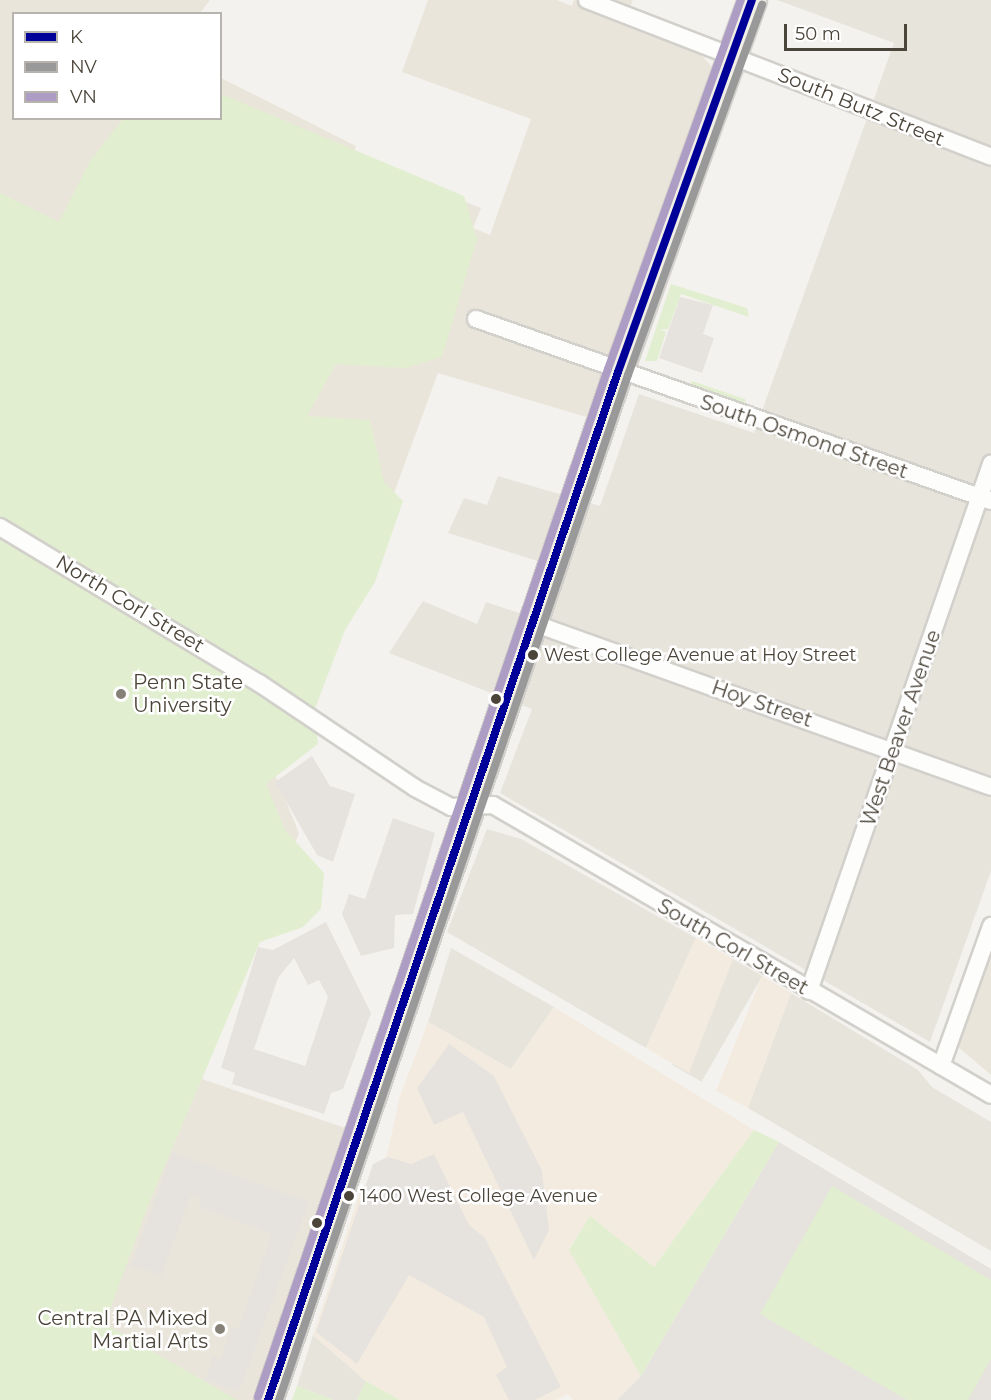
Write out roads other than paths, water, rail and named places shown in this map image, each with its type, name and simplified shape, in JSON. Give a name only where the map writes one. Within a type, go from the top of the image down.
[{"type":"main road","points":[[268,1400],[473,806],[618,372],[752,0]]},
{"type":"street","name":"South Butz Street","points":[[586,0],[991,157]]},
{"type":"street","name":"South Osmond Street","points":[[476,319],[618,372],[986,499]]},
{"type":"street","name":"West Beaver Avenue","points":[[809,992],[986,499],[991,464]]},
{"type":"street","name":"North Corl Street","points":[[0,527],[196,643],[415,788],[451,807],[473,806]]},
{"type":"street","name":"Hoy Street","points":[[533,623],[895,750],[991,787]]},
{"type":"street","name":"South Corl Street","points":[[473,806],[493,805],[809,992],[991,1095]]},
{"type":"street","points":[[941,1066],[991,926]]},
{"type":"place","name":"West College Avenue at Hoy Street","points":[[533,655]]},
{"type":"place","name":"Penn State University","points":[[121,694]]},
{"type":"place","name":"1400 West College Avenue","points":[[349,1196]]},
{"type":"place","name":"Central PA Mixed Martial Arts","points":[[220,1329]]}]
